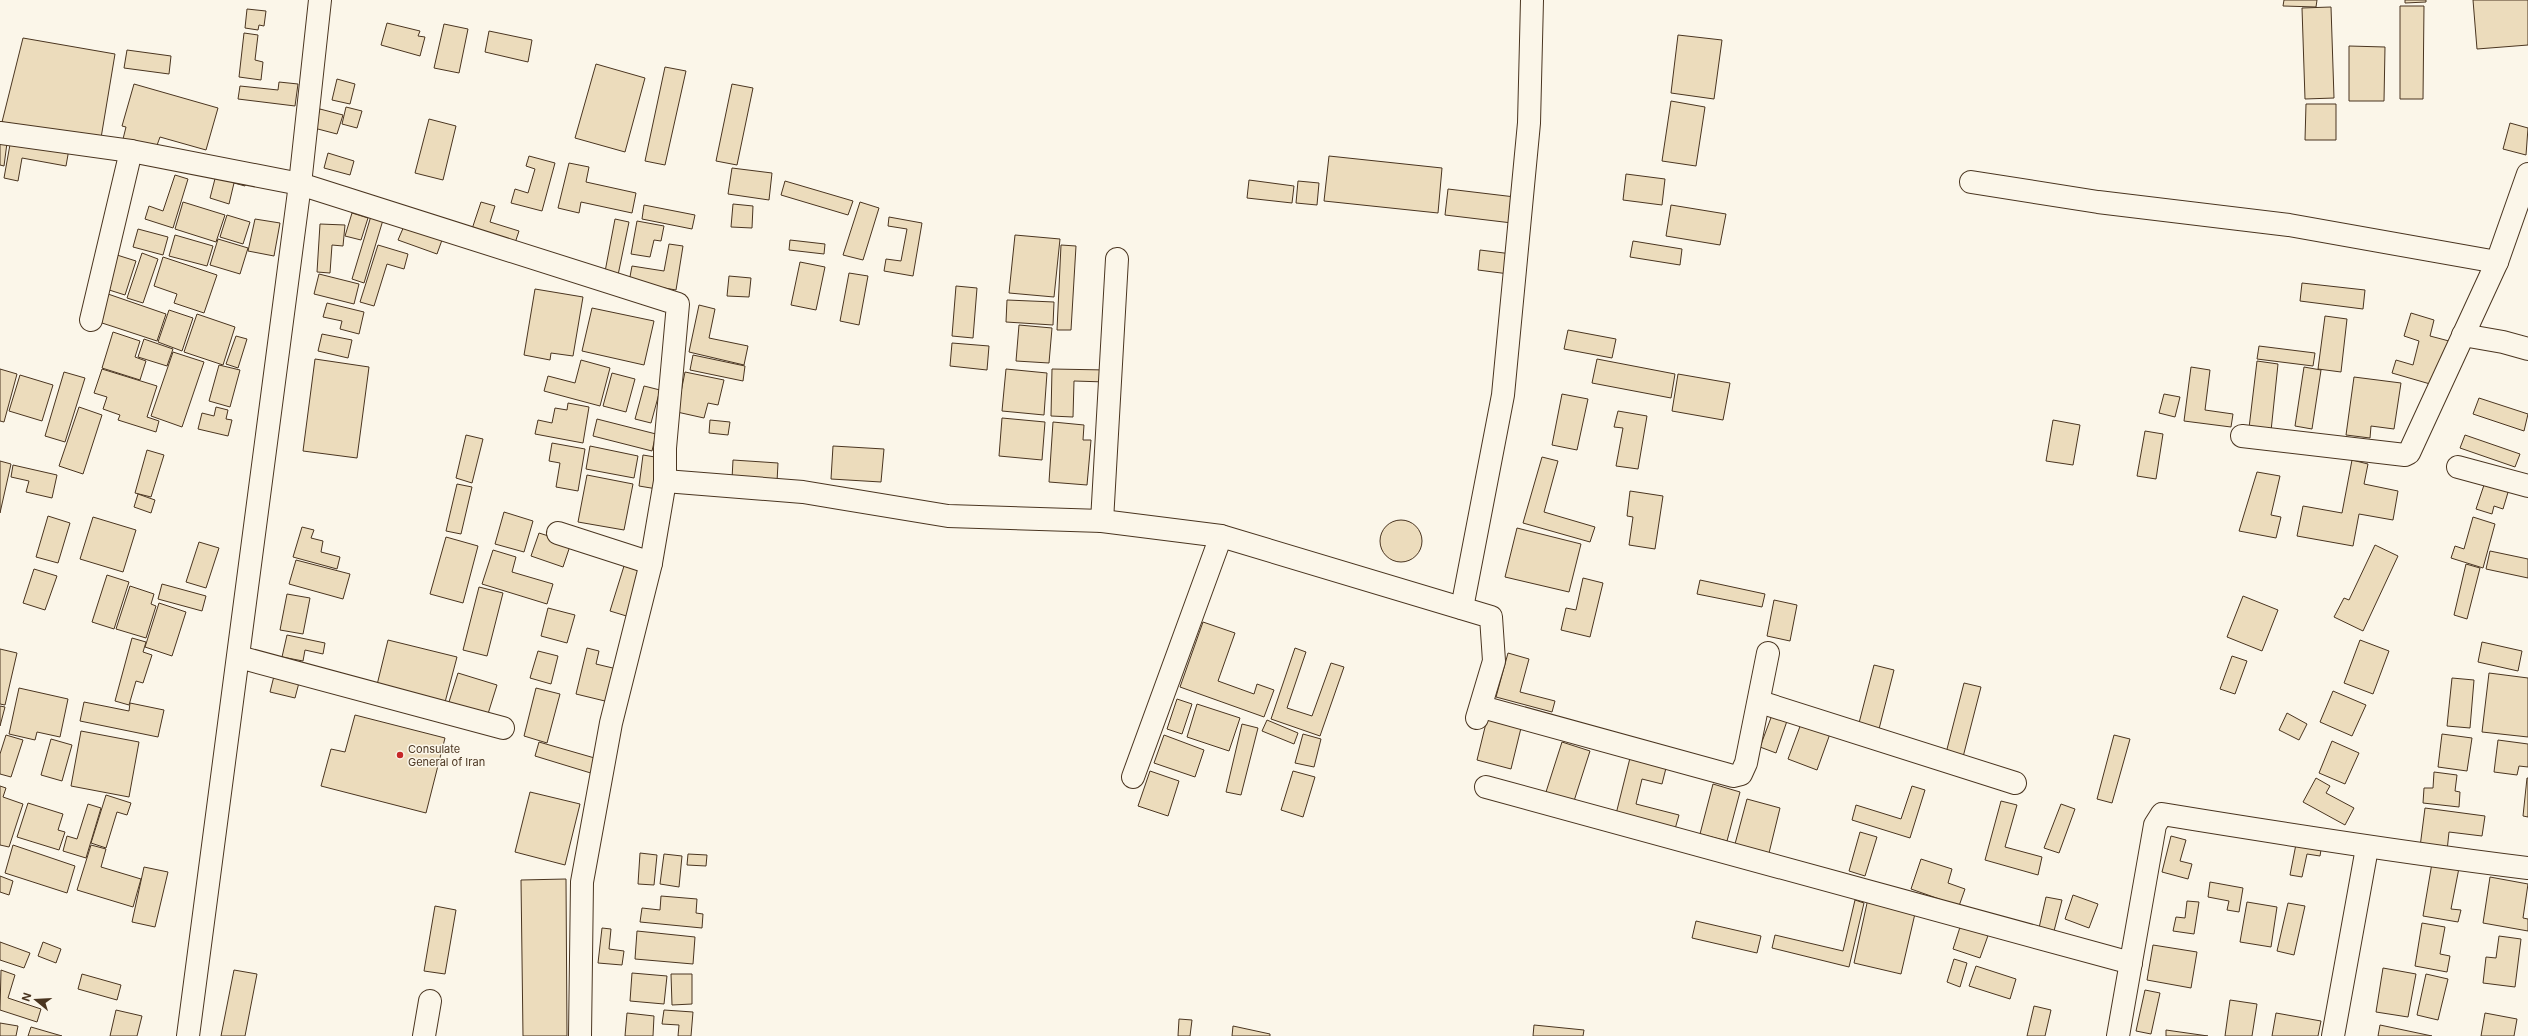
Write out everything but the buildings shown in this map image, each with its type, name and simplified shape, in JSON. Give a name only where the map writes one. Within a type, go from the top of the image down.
[{"type":"street","points":[[188,1036],[300,184],[320,0]]},
{"type":"street","points":[[1462,608],[1503,395],[1529,123],[1532,0]]},
{"type":"street","points":[[0,133],[131,151],[300,184],[678,304],[665,448],[665,480],[651,563],[611,723],[582,882],[580,1036]]},
{"type":"street","points":[[91,320],[131,151]]},
{"type":"street","points":[[2242,436],[2405,455],[2409,453],[2497,262],[2528,174]]},
{"type":"street","points":[[1971,182],[2098,202],[2289,225],[2497,262]]},
{"type":"street","points":[[1102,521],[1117,259]]},
{"type":"street","points":[[2463,335],[2503,342],[2528,349]]},
{"type":"street","points":[[2458,467],[2528,486]]},
{"type":"street","points":[[665,480],[803,492],[948,516],[1102,521],[1221,536],[1492,617],[1494,661],[1480,712],[1733,776],[1741,774],[1746,763],[1760,702],[1768,653]]},
{"type":"street","points":[[558,533],[651,563]]},
{"type":"street","points":[[1133,776],[1221,536]]},
{"type":"street","points":[[239,657],[503,728]]},
{"type":"street","points":[[1760,702],[2015,784]]},
{"type":"street","points":[[1486,787],[2131,962]]},
{"type":"street","points":[[2118,1036],[2156,825],[2162,814],[2367,848],[2451,856],[2528,868]]},
{"type":"street","points":[[2334,1036],[2367,848]]},
{"type":"street","points":[[424,1036],[430,1001]]},
{"type":"place","name":"Consulate General of Iran","points":[[400,755]]}]
